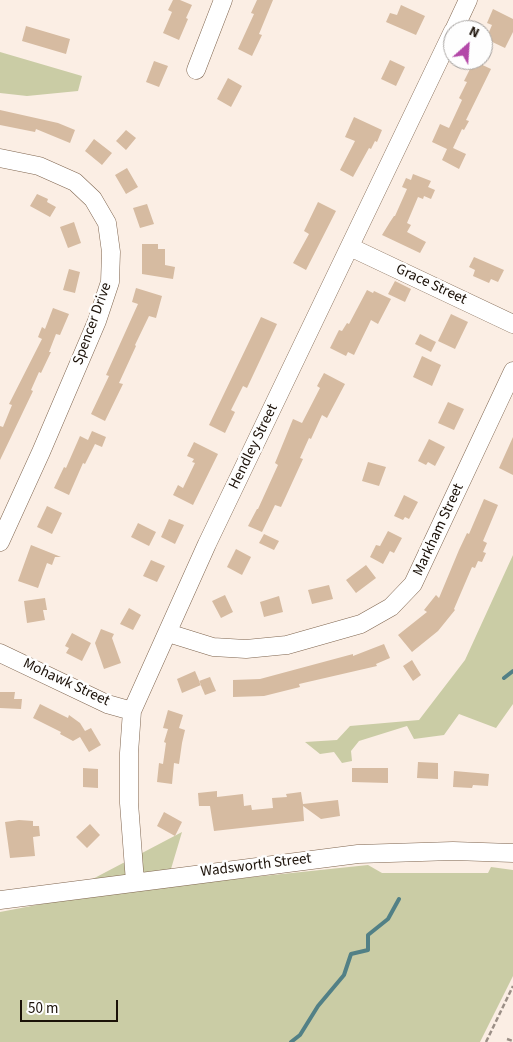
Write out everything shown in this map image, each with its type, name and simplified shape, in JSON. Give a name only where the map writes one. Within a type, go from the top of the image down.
[{"type":"street","points":[[196,70],[223,0]]},
{"type":"street","name":"Hendley Street","points":[[458,20],[468,0]]},
{"type":"street","name":"Hendley Street","points":[[135,882],[129,803],[129,753],[132,711],[207,544],[443,52]]},
{"type":"street","name":"Spencer Drive","points":[[0,158],[39,166],[75,182],[93,199],[107,223],[111,252],[110,282],[97,321],[0,542]]},
{"type":"street","name":"Grace Street","points":[[350,247],[513,324]]},
{"type":"street","name":"Markham Street","points":[[168,632],[213,646],[246,649],[288,645],[361,624],[391,607],[413,584],[513,371]]},
{"type":"street","name":"Mohawk Street","points":[[0,653],[107,704],[132,711]]},
{"type":"street","name":"Wadsworth Street","points":[[0,900],[358,854],[453,850],[513,854]]},
{"type":"path","points":[[486,1042],[513,986]]},
{"type":"path","points":[[507,1040],[513,1041]]},
{"type":"green space","points":[[0,52],[82,76],[78,91],[27,96],[0,93]]},
{"type":"green space","points":[[513,555],[513,704],[496,728],[459,714],[444,735],[414,739],[407,726],[359,741],[351,751],[352,761],[342,763],[334,752],[320,754],[305,742],[337,740],[350,726],[419,720],[465,660]]},
{"type":"green space","points":[[182,832],[168,879],[225,880],[368,865],[382,873],[488,873],[491,867],[513,870],[513,976],[480,1042],[0,1042],[0,912],[47,903]]},
{"type":"building","points":[[173,0],[180,0],[192,5],[179,40],[163,33],[172,12],[168,10]]},
{"type":"building","points":[[257,0],[273,0],[259,34],[262,35],[252,56],[238,49],[254,14],[251,13]]},
{"type":"building","points":[[401,5],[425,16],[416,35],[386,22],[390,13],[397,15]]},
{"type":"building","points":[[493,9],[513,19],[513,32],[505,48],[493,42],[493,20],[488,20]]},
{"type":"building","points":[[26,26],[70,39],[66,54],[22,41]]},
{"type":"building","points":[[390,60],[405,67],[396,86],[381,79]]},
{"type":"building","points":[[154,61],[168,66],[159,87],[146,82]]},
{"type":"building","points":[[470,70],[491,70],[466,120],[469,121],[464,130],[462,129],[453,148],[466,154],[459,169],[442,160],[447,149],[432,142],[440,124],[449,128],[462,100],[459,98],[467,82],[464,81]]},
{"type":"building","points":[[228,78],[242,86],[231,107],[217,99]]},
{"type":"building","points":[[0,110],[58,123],[75,130],[70,143],[36,129],[35,132],[0,125]]},
{"type":"building","points":[[354,117],[382,130],[377,142],[375,141],[371,149],[369,148],[353,177],[340,170],[355,141],[345,137]]},
{"type":"building","points":[[126,130],[136,138],[126,150],[116,141]]},
{"type":"building","points":[[94,139],[112,153],[102,165],[85,151]]},
{"type":"building","points":[[127,168],[138,187],[126,194],[115,175]]},
{"type":"building","points":[[413,174],[431,181],[428,187],[435,190],[431,199],[424,196],[423,199],[418,197],[407,223],[411,225],[407,232],[426,242],[420,253],[382,235],[395,216],[407,189],[402,187],[406,178],[411,180]]},
{"type":"building","points":[[37,194],[48,199],[47,202],[56,207],[50,217],[30,206]]},
{"type":"building","points":[[318,202],[336,211],[306,270],[293,263],[309,234],[304,231]]},
{"type":"building","points":[[147,204],[154,224],[140,228],[133,208]]},
{"type":"building","points":[[74,222],[81,243],[68,248],[60,227]]},
{"type":"building","points":[[142,244],[158,244],[158,249],[165,249],[165,265],[175,267],[173,279],[142,274]]},
{"type":"building","points":[[474,257],[504,270],[498,282],[491,279],[489,283],[473,276],[475,270],[469,267]]},
{"type":"building","points":[[69,269],[80,272],[75,293],[63,290]]},
{"type":"building","points":[[395,281],[411,289],[405,302],[388,294]]},
{"type":"building","points":[[136,288],[162,296],[156,318],[149,316],[135,345],[119,383],[123,384],[105,421],[91,414],[109,376],[106,375],[138,304],[132,302]]},
{"type":"building","points":[[367,290],[373,293],[374,291],[391,299],[378,324],[371,320],[354,355],[348,352],[346,356],[330,348],[339,330],[342,331],[347,323],[349,324]]},
{"type":"building","points":[[53,308],[69,314],[60,335],[56,334],[49,352],[51,352],[41,373],[39,372],[31,390],[33,391],[0,460],[0,426],[3,427],[12,405],[9,404],[42,339],[38,337],[42,327],[45,329]]},
{"type":"building","points":[[451,314],[468,322],[455,349],[438,341]]},
{"type":"building","points":[[261,317],[277,324],[247,388],[243,386],[231,410],[235,412],[225,433],[209,425]]},
{"type":"building","points":[[420,334],[436,342],[431,352],[415,344]]},
{"type":"building","points":[[422,356],[441,365],[432,386],[413,377]]},
{"type":"building","points":[[324,373],[345,384],[327,418],[322,415],[311,439],[309,438],[300,458],[303,459],[281,507],[275,505],[262,532],[248,526],[278,465],[275,463],[293,419],[302,423],[320,388],[317,386]]},
{"type":"building","points":[[448,402],[464,409],[454,430],[438,423]]},
{"type":"building","points":[[92,431],[106,437],[102,447],[95,444],[85,464],[83,463],[69,495],[54,488],[64,467],[66,468],[80,436],[88,440]]},
{"type":"building","points":[[513,437],[513,475],[499,468]]},
{"type":"building","points":[[429,439],[445,447],[435,466],[428,462],[426,465],[418,461]]},
{"type":"building","points":[[194,442],[218,454],[193,505],[173,495],[178,485],[183,488],[195,463],[192,462],[194,459],[187,456]]},
{"type":"building","points":[[368,462],[386,467],[379,486],[362,481]]},
{"type":"building","points":[[404,495],[418,502],[409,519],[405,517],[403,520],[394,516]]},
{"type":"building","points":[[484,499],[498,505],[483,541],[487,543],[483,552],[486,553],[482,562],[478,561],[475,568],[472,567],[455,610],[438,631],[412,652],[398,635],[427,612],[424,610],[436,595],[439,598],[459,550],[467,533],[469,534]]},
{"type":"building","points":[[47,506],[62,513],[52,534],[37,527]]},
{"type":"building","points":[[169,519],[184,525],[175,544],[161,537]]},
{"type":"building","points":[[138,523],[156,532],[149,546],[131,537]]},
{"type":"building","points":[[388,531],[402,538],[394,553],[390,551],[383,564],[370,557],[376,545],[380,546]]},
{"type":"building","points":[[264,534],[279,541],[274,550],[259,543]]},
{"type":"building","points":[[31,545],[61,557],[55,557],[52,565],[47,563],[38,588],[18,581]]},
{"type":"building","points":[[236,549],[251,557],[242,575],[227,567]]},
{"type":"building","points":[[151,560],[165,566],[157,582],[143,576]]},
{"type":"building","points":[[366,565],[376,578],[356,593],[346,580]]},
{"type":"building","points":[[329,585],[333,599],[312,604],[308,590]]},
{"type":"building","points":[[225,595],[233,612],[221,618],[212,601]]},
{"type":"building","points":[[279,596],[283,612],[264,617],[260,602]]},
{"type":"building","points":[[45,598],[47,610],[43,610],[45,620],[27,623],[24,601]]},
{"type":"building","points":[[129,608],[141,615],[133,630],[120,624]]},
{"type":"building","points":[[101,629],[114,634],[112,638],[121,663],[104,669],[95,643]]},
{"type":"building","points":[[72,633],[91,643],[82,661],[66,653],[69,648],[65,646]]},
{"type":"building","points":[[384,644],[390,658],[376,664],[377,666],[299,684],[300,687],[264,696],[233,697],[233,680],[260,679],[353,654],[353,656]]},
{"type":"building","points":[[412,660],[421,675],[413,681],[403,666]]},
{"type":"building","points":[[195,671],[201,685],[182,693],[177,679]]},
{"type":"building","points":[[210,677],[216,691],[205,695],[199,681]]},
{"type":"building","points":[[0,692],[15,692],[14,699],[22,699],[21,709],[0,708]]},
{"type":"building","points":[[40,704],[68,718],[69,715],[80,723],[85,731],[91,728],[101,745],[89,752],[80,737],[73,741],[60,734],[61,732],[33,718]]},
{"type":"building","points":[[168,710],[183,715],[179,728],[185,730],[179,764],[174,763],[172,784],[157,782],[159,763],[163,764],[166,743],[164,742],[168,729],[163,728]]},
{"type":"building","points":[[418,762],[438,763],[438,779],[417,778]]},
{"type":"building","points":[[83,768],[98,769],[98,788],[83,787]]},
{"type":"building","points":[[352,768],[388,768],[388,783],[352,782]]},
{"type":"building","points":[[454,771],[489,774],[488,786],[473,785],[472,788],[453,787]]},
{"type":"building","points":[[217,791],[217,797],[243,794],[244,806],[251,805],[252,810],[273,808],[272,798],[287,797],[286,794],[301,792],[303,804],[338,800],[340,816],[321,819],[303,806],[304,821],[214,831],[210,806],[199,806],[198,793]]},
{"type":"building","points":[[164,812],[182,822],[175,836],[157,826]]},
{"type":"building","points":[[33,821],[33,826],[39,826],[40,836],[33,837],[35,856],[10,858],[5,822]]},
{"type":"building","points":[[90,824],[100,835],[87,848],[76,837]]},
{"type":"waterway","points":[[504,678],[513,671]]},
{"type":"waterway","points":[[291,1042],[300,1035],[318,1006],[344,975],[351,954],[368,950],[368,935],[388,919],[399,899]]}]
